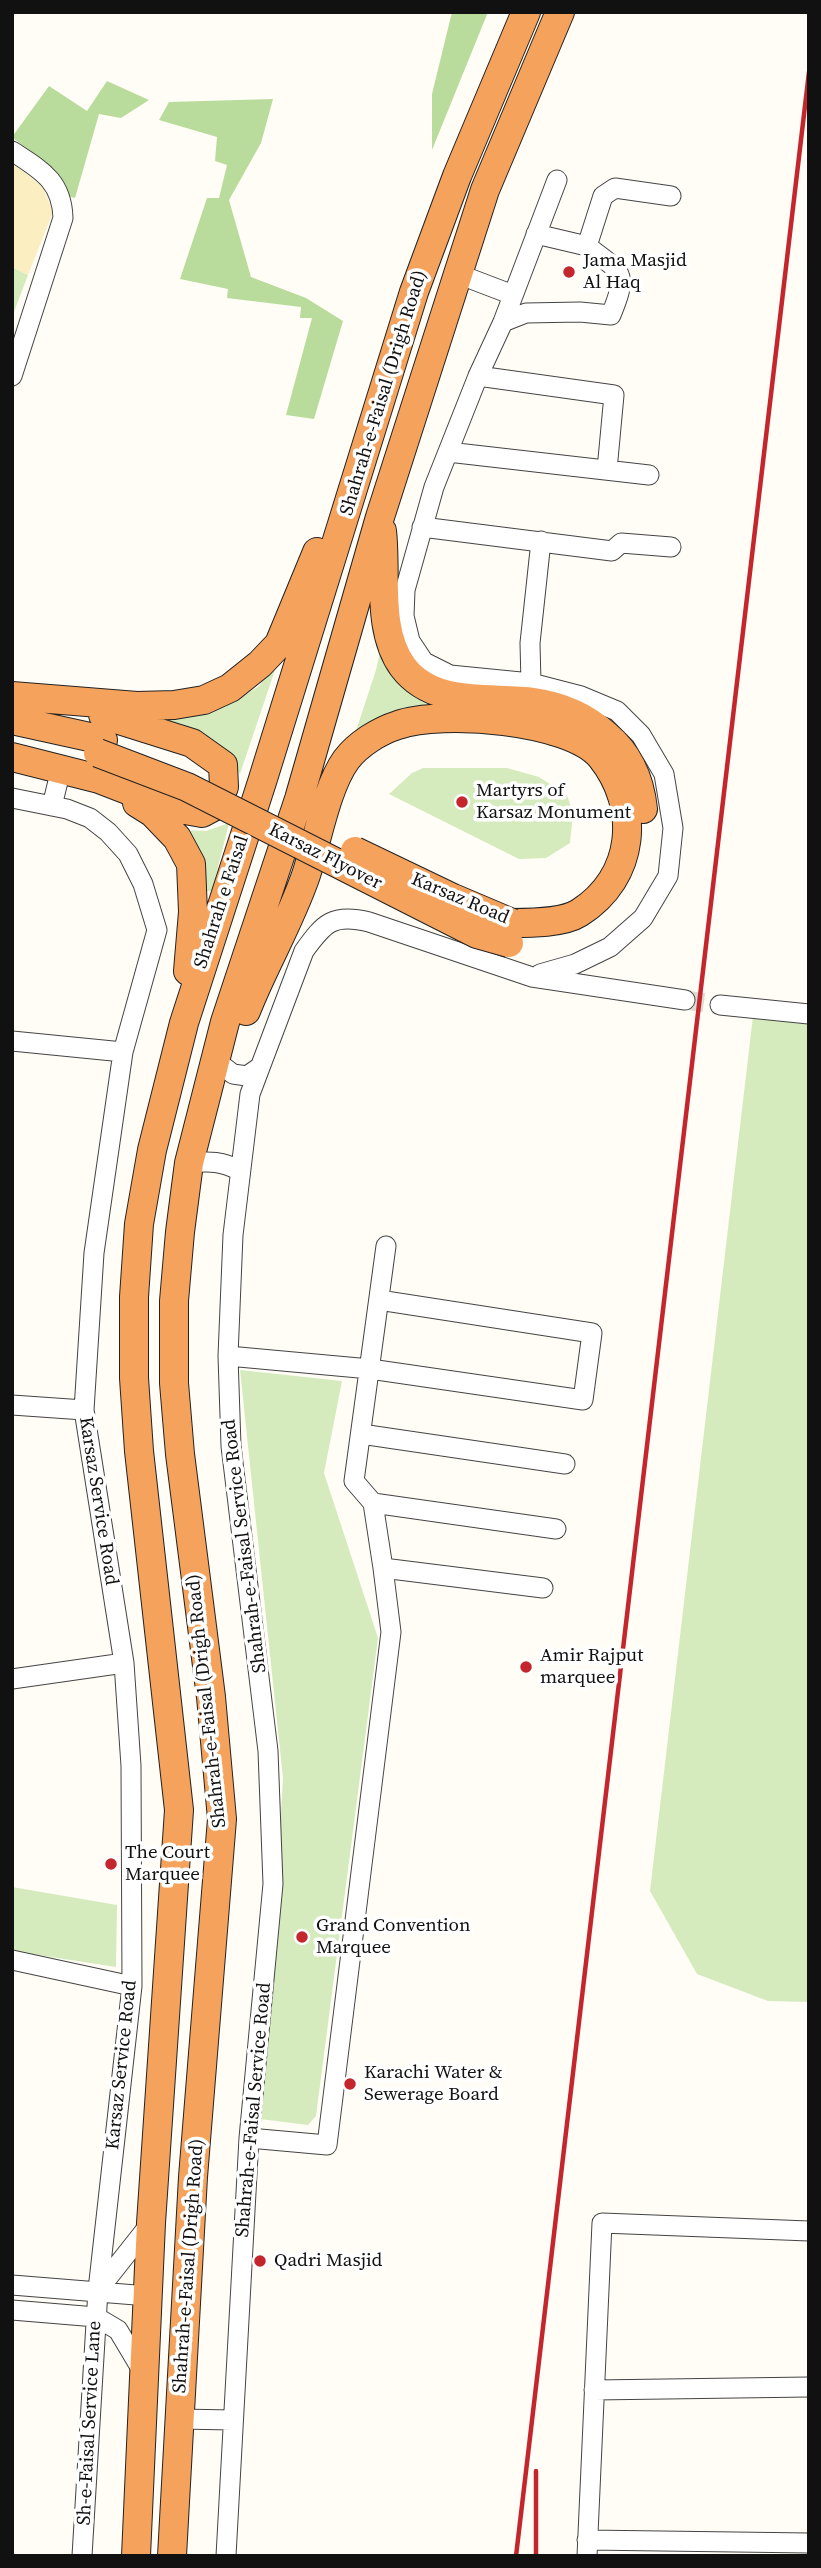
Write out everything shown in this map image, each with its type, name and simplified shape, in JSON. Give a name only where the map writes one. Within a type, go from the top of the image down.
[{"type":"highway","name":"Shahrah-e-Faisal (Drigh Road)","points":[[262,782],[414,292],[457,176],[526,12]]},
{"type":"highway","name":"Shahrah-e-Faisal (Drigh Road)","points":[[172,2556],[193,2177],[222,1819],[211,1697],[180,1454],[174,1383],[174,1301],[189,1163],[225,1022],[299,799],[380,517],[485,190],[560,12]]},
{"type":"highway","points":[[12,696],[137,706],[174,705],[204,700],[230,688],[260,664],[279,644],[336,505],[361,465]]},
{"type":"highway","points":[[380,517],[385,560],[383,607],[392,646],[404,668],[421,682],[447,695],[474,699],[532,692],[569,710],[593,724],[613,741],[629,761],[641,789],[645,820],[640,856],[627,886],[605,912],[579,929],[546,940],[511,933]]},
{"type":"highway","points":[[12,720],[100,757],[174,808],[202,813],[215,806],[224,787],[223,765],[192,743],[50,700]]},
{"type":"highway","name":"Karsaz Road","points":[[100,757],[203,777],[453,898],[511,933],[578,914],[601,895],[620,870],[629,834],[623,791],[599,754],[565,733],[530,724],[436,718],[399,724],[370,738],[346,760],[324,817],[305,877],[265,965],[228,1058],[216,1061]]},
{"type":"highway","points":[[12,737],[100,757],[177,838],[191,864],[193,912],[184,1023]]},
{"type":"highway","points":[[12,757],[61,769],[100,757]]},
{"type":"highway","name":"Shahrah e Faisal","points":[[184,1023],[262,782]]},
{"type":"highway","name":"Shahrah-e-Faisal (Drigh Road)","points":[[135,2556],[152,2223],[179,1810],[139,1451],[134,1378],[134,1297],[139,1224],[152,1150],[184,1023]]},
{"type":"street","points":[[12,151],[46,173],[62,199],[63,218],[12,376]]},
{"type":"street","points":[[532,976],[575,964],[610,947],[643,918],[668,876],[673,828],[664,774],[641,735],[617,711],[581,696],[532,692],[450,675],[424,662],[410,641],[404,616],[405,590],[433,488],[503,322],[557,180]]},
{"type":"street","points":[[587,246],[603,196],[615,188],[671,196]]},
{"type":"street","points":[[503,322],[526,313],[580,312],[611,315],[622,285],[620,271],[587,246],[536,234]]},
{"type":"street","points":[[458,274],[513,295]]},
{"type":"street","points":[[478,376],[614,395],[607,470]]},
{"type":"street","points":[[448,452],[649,475]]},
{"type":"street","points":[[422,527],[612,551],[621,543],[671,547]]},
{"type":"street","points":[[532,692],[530,643],[541,541]]},
{"type":"street","points":[[52,806],[61,769]]},
{"type":"street","name":"Karsaz Service Road","points":[[12,798],[67,809],[90,818],[108,832],[128,854],[143,884],[157,930],[123,1052],[94,1253],[84,1410],[124,1663],[131,1766],[132,1986],[98,2290]]},
{"type":"street","name":"Shahrah-e-Faisal Service Road","points":[[226,2556],[249,2138],[273,1884],[268,1751],[232,1446],[228,1356],[233,1235],[250,1094],[304,951],[331,920],[350,917],[369,922],[532,976],[685,1000]]},
{"type":"street","points":[[720,1005],[809,1014]]},
{"type":"street","points":[[12,1041],[123,1052]]},
{"type":"street","points":[[216,1061],[233,1074],[247,1076],[260,1067]]},
{"type":"street","points":[[189,1163],[227,1163],[240,1171]]},
{"type":"street","points":[[249,2138],[327,2145],[391,1632],[373,1503],[354,1481],[386,1246]]},
{"type":"street","points":[[228,1356],[370,1369],[583,1400],[592,1333],[379,1300]]},
{"type":"street","points":[[12,1405],[84,1410]]},
{"type":"street","points":[[361,1434],[565,1464]]},
{"type":"street","points":[[373,1503],[556,1529]]},
{"type":"street","points":[[383,1568],[543,1588]]},
{"type":"street","points":[[12,1679],[124,1663]]},
{"type":"street","points":[[12,1960],[132,1986]]},
{"type":"street","points":[[98,2290],[152,2223]]},
{"type":"street","points":[[809,2231],[602,2223],[587,2548],[809,2543]]},
{"type":"street","points":[[12,2285],[148,2296]]},
{"type":"street","name":"Sh-e-Faisal Service Lane","points":[[82,2556],[98,2290]]},
{"type":"street","points":[[12,2310],[96,2317],[118,2330],[144,2372]]},
{"type":"street","points":[[594,2390],[809,2387]]},
{"type":"street","points":[[179,2419],[232,2420]]},
{"type":"green space","points":[[452,12],[488,12],[432,150],[432,94]]},
{"type":"green space","points":[[107,81],[149,100],[121,118],[99,114],[75,198],[67,196],[54,170],[12,137],[49,86],[87,111]]},
{"type":"green space","points":[[273,99],[261,143],[229,200],[251,277],[306,298],[343,321],[314,419],[286,415],[312,318],[300,318],[301,307],[227,298],[228,289],[180,279],[207,198],[219,198],[227,165],[215,161],[217,137],[159,120],[169,102]]},
{"type":"green space","points":[[12,267],[28,275],[12,317]]},
{"type":"green space","points":[[381,647],[412,694],[438,710],[352,743],[376,670]]},
{"type":"green space","points":[[277,664],[240,774],[226,753],[146,720],[233,702],[258,687]]},
{"type":"green space","points":[[423,768],[507,768],[539,777],[567,795],[573,813],[570,843],[546,858],[519,859],[389,794],[412,773]]},
{"type":"green space","points":[[229,823],[212,891],[206,891],[184,830],[206,831]]},
{"type":"green space","points":[[753,1016],[809,1021],[809,2002],[768,2001],[697,1974],[650,1891]]},
{"type":"green space","points":[[240,1370],[342,1381],[324,1473],[378,1638],[316,2116],[308,2125],[260,2119],[283,1778]]},
{"type":"green space","points":[[12,1887],[117,1905],[116,1967],[12,1951]]},
{"type":"sand","points":[[12,162],[43,187],[53,212],[28,275],[12,267]]},
{"type":"tunnel","points":[[685,1000],[720,1005]]},
{"type":"railway","points":[[516,2556],[809,72]]},
{"type":"railway","points":[[536,2471],[536,2556]]},
{"type":"place","name":"Jama Masjid Al Haq","points":[[569,272]]},
{"type":"place","name":"Martyrs of Karsaz Monument","points":[[462,802]]},
{"type":"place","name":"Amir Rajput marquee","points":[[526,1667]]},
{"type":"place","name":"The Court Marquee","points":[[111,1864]]},
{"type":"place","name":"Grand Convention Marquee","points":[[302,1937]]},
{"type":"place","name":"Karachi Water & Sewerage Board","points":[[350,2084]]},
{"type":"place","name":"Qadri Masjid","points":[[260,2261]]}]
